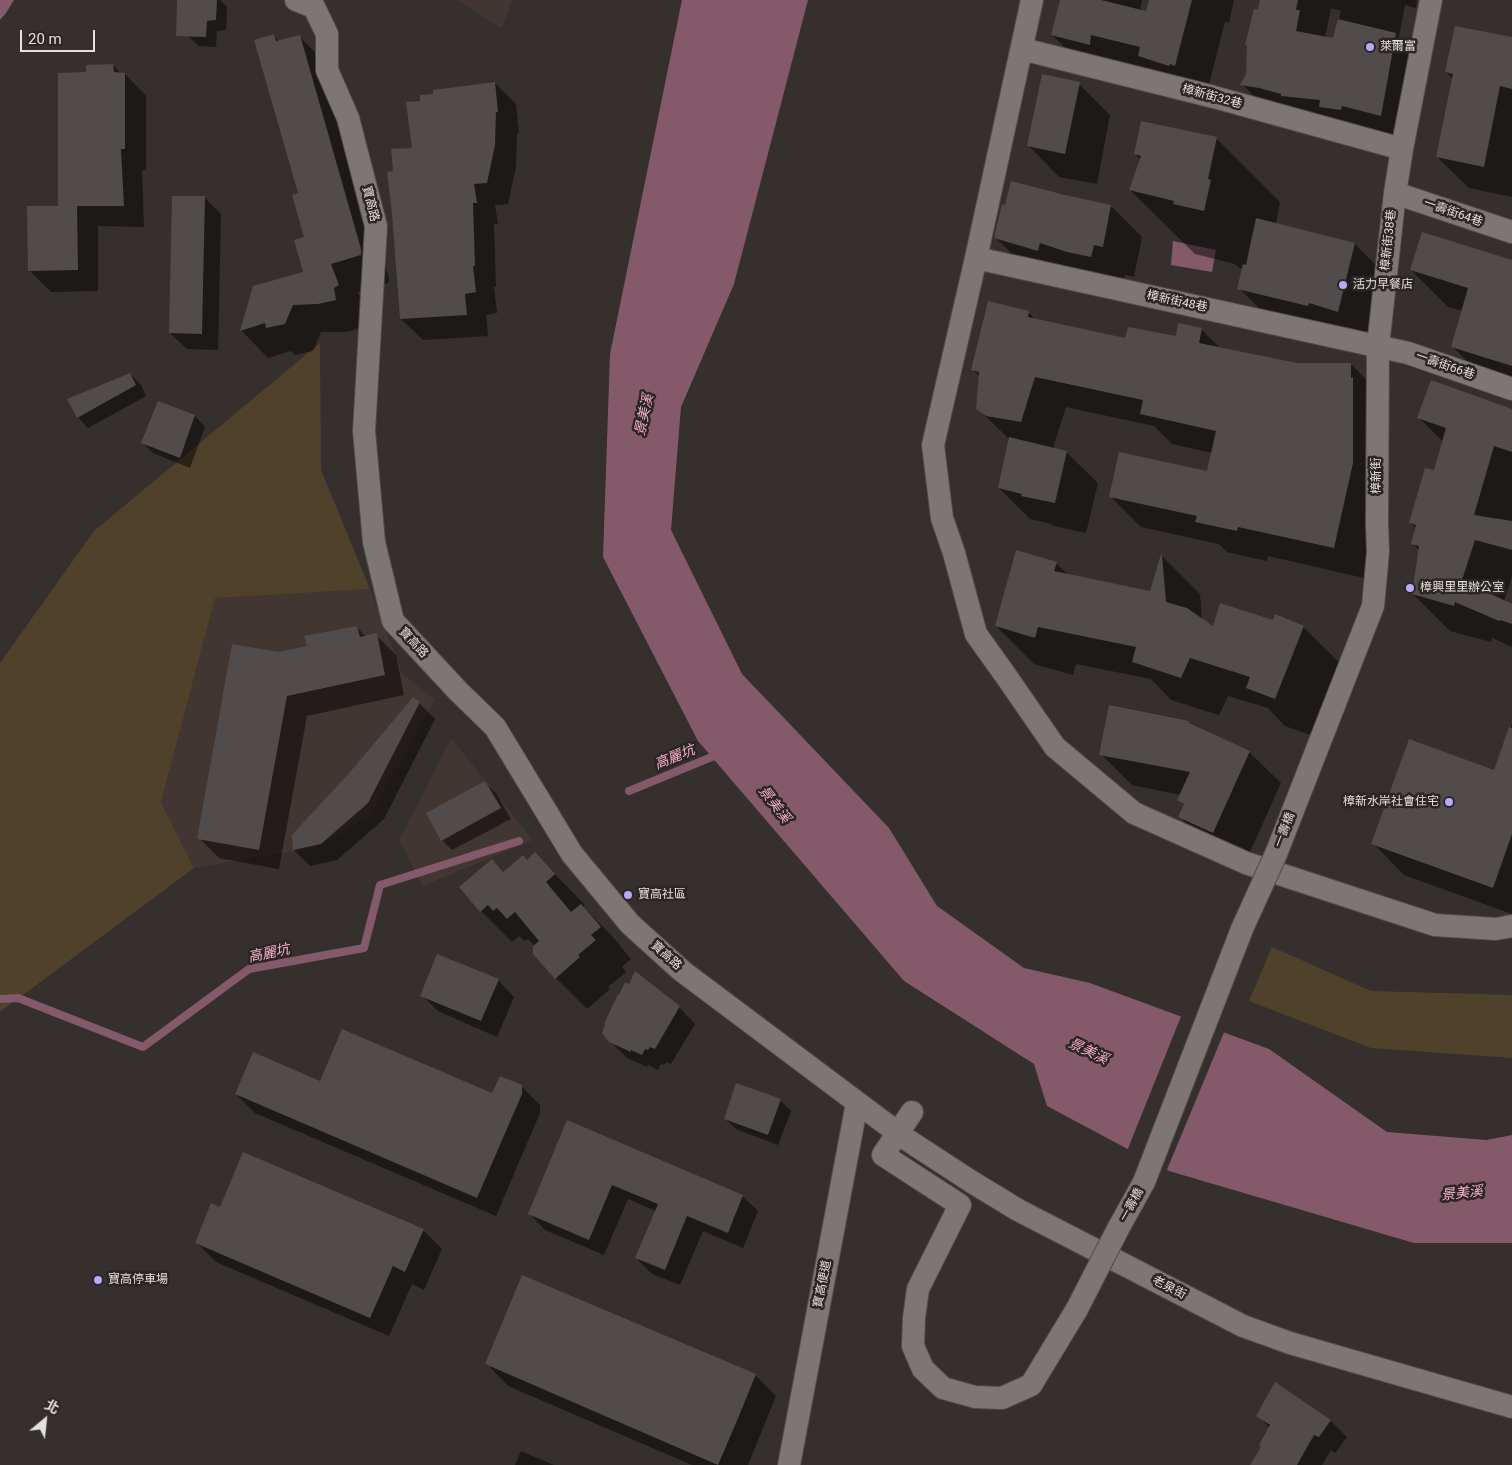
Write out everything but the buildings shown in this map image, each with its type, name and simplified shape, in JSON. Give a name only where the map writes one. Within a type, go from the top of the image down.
[{"type":"street","name":"寶高路","points":[[296,0],[314,7],[327,34],[327,70],[348,118],[376,226],[364,431],[374,542],[393,621],[458,691],[495,727],[572,854],[630,924],[682,971],[857,1103]]},
{"type":"street","points":[[1032,0],[933,445],[942,518],[954,553],[976,634],[1055,747],[1134,813],[1246,863],[1435,925],[1496,929],[1512,926]]},
{"type":"street","points":[[1395,193],[1431,0]]},
{"type":"street","name":"樟新街32巷","points":[[1022,49],[1214,97],[1402,149]]},
{"type":"street","name":"一壽街64巷","points":[[1395,193],[1512,232]]},
{"type":"street","name":"樟新街38巷","points":[[1378,346],[1395,193]]},
{"type":"street","name":"樟新街48巷","points":[[976,258],[1378,346]]},
{"type":"street","name":"一壽街66巷","points":[[1378,346],[1408,353],[1512,389]]},
{"type":"street","name":"樟新街","points":[[1373,606],[1378,552],[1378,346]]},
{"type":"street","name":"一壽橋","points":[[912,1112],[883,1155],[960,1206],[918,1289],[913,1346],[923,1369],[943,1388],[974,1396],[1002,1398],[1031,1385],[1077,1309],[1144,1182],[1242,929],[1276,854],[1373,606]]},
{"type":"street","name":"老泉街","points":[[857,1103],[898,1133],[1018,1210],[1243,1326],[1290,1343],[1512,1407]]},
{"type":"street","name":"寶高便道","points":[[788,1465],[857,1103]]},
{"type":"shaded area","points":[[458,0],[512,0],[502,29]]},
{"type":"shaded area","points":[[320,343],[321,470],[370,589],[215,598],[161,802],[194,868],[0,1012],[0,663],[94,531]]},
{"type":"shaded area","points":[[370,589],[402,673],[435,700],[370,817],[313,848],[194,868],[161,802],[215,597]]},
{"type":"shaded area","points":[[451,738],[533,840],[423,886],[399,840]]},
{"type":"shaded area","points":[[1272,947],[1371,991],[1512,995],[1512,1058],[1371,1048],[1249,1001]]},
{"type":"water","points":[[0,0],[14,0],[0,20]]},
{"type":"water","name":"景美溪","points":[[682,0],[808,0],[734,284],[681,407],[671,530],[742,674],[889,828],[937,906],[1024,968],[1090,983],[1269,1049],[1387,1132],[1486,1140],[1512,1135],[1512,1243],[1414,1243],[1169,1171],[1047,1106],[1034,1064],[904,981],[698,741],[603,557],[610,354]]},
{"type":"water","points":[[1173,241],[1216,250],[1212,272],[1171,265]]},
{"type":"pier","points":[[1182,1014],[1225,1030],[1166,1172],[1127,1151]]},
{"type":"waterway","name":"高麗坑","points":[[629,791],[719,754]]},
{"type":"waterway","name":"高麗坑","points":[[0,999],[18,998],[143,1047],[249,969],[364,948],[380,885],[519,841]]},
{"type":"place","name":"萊爾富","points":[[1370,47]]},
{"type":"place","name":"活力早餐店","points":[[1343,285]]},
{"type":"place","name":"樟興里里辦公室","points":[[1410,588]]},
{"type":"place","name":"樟新水岸社會住宅","points":[[1449,802]]},
{"type":"place","name":"寶高社區","points":[[628,895]]},
{"type":"place","name":"寶高停車場","points":[[98,1280]]}]
